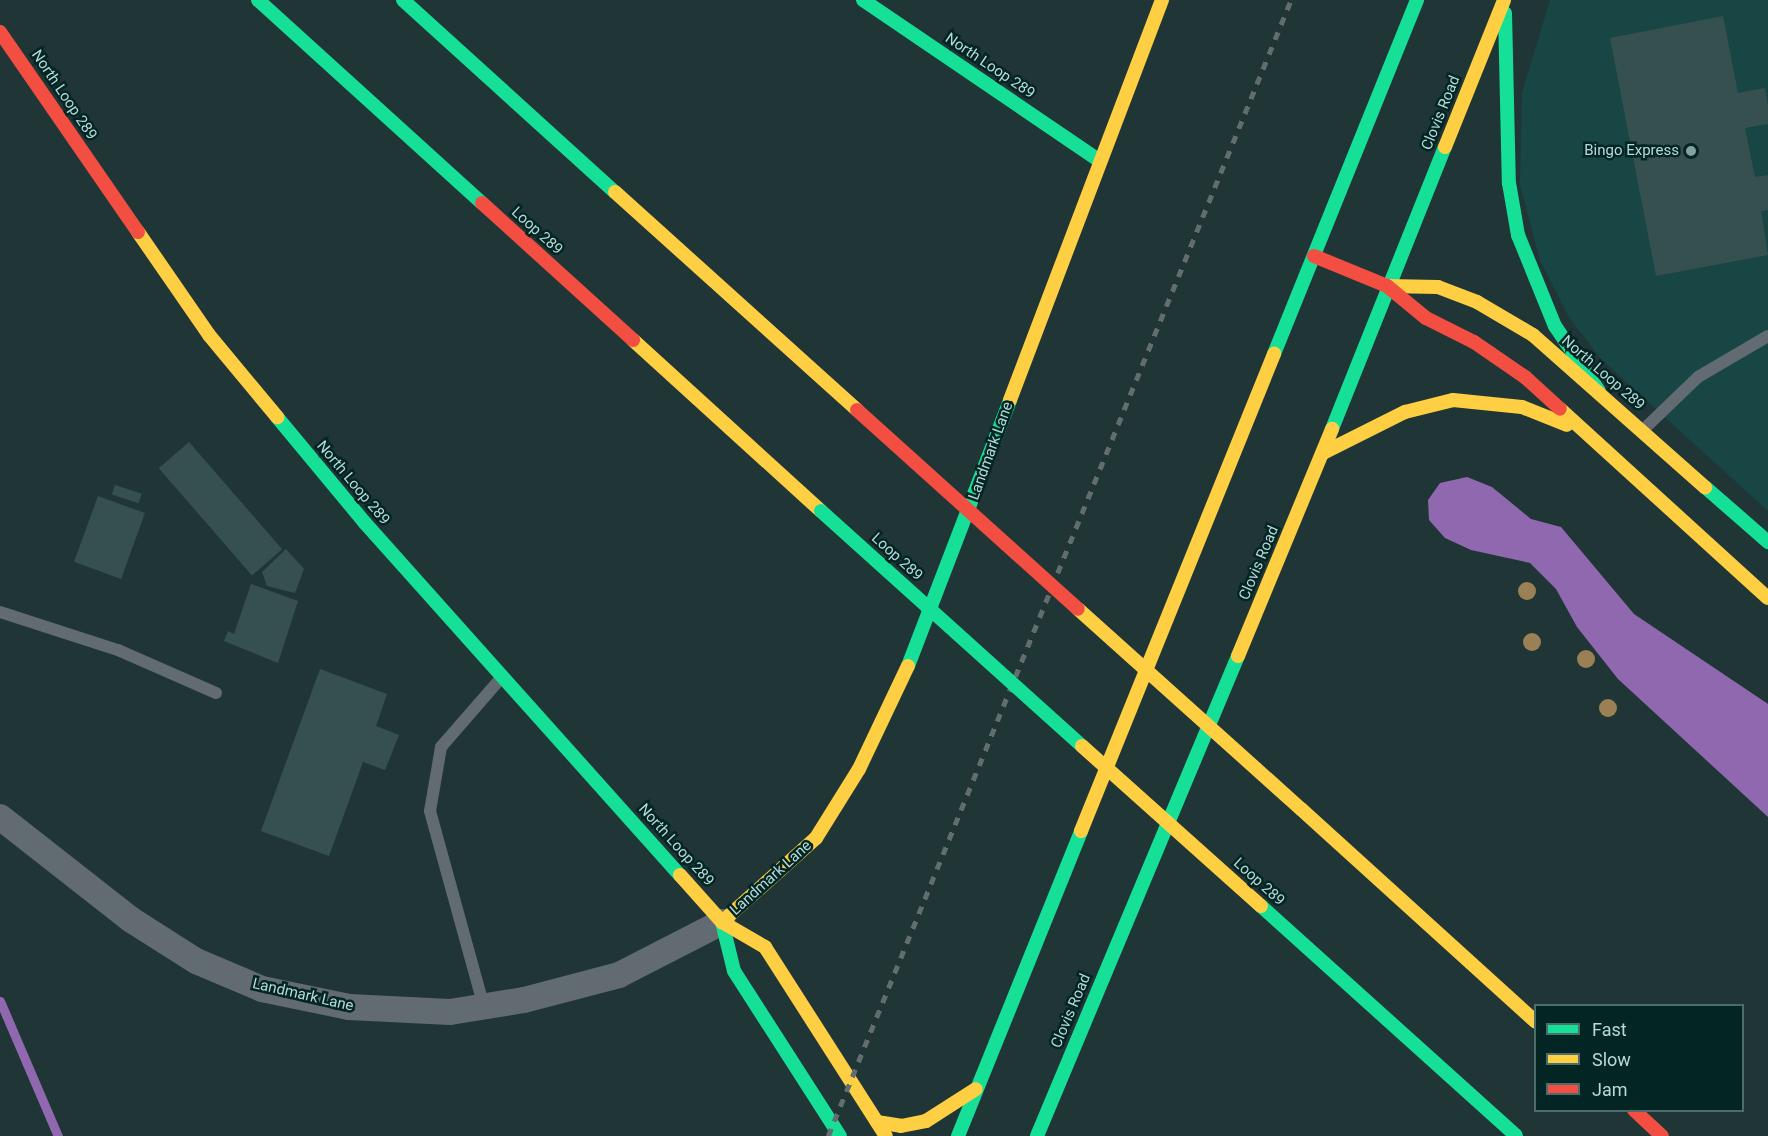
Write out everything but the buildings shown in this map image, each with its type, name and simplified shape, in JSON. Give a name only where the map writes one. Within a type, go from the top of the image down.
[{"type":"main road","points":[[239,0],[373,106]]},
{"type":"main road","name":"Loop 289","points":[[258,0],[821,511],[1516,1136]]},
{"type":"main road","points":[[403,0],[1534,1020]]},
{"type":"main road","name":"North Loop 289","points":[[863,0],[1098,160]]},
{"type":"main road","name":"Landmark Lane","points":[[722,922],[816,838],[859,769],[940,591],[1098,160],[1162,0]]},
{"type":"main road","points":[[958,1136],[1417,0]]},
{"type":"main road","points":[[1505,0],[1509,183],[1518,235],[1555,326],[1599,391]]},
{"type":"main road","name":"Clovis Road","points":[[1037,1136],[1323,453],[1387,286],[1505,0]]},
{"type":"main road","name":"North Loop 289","points":[[0,32],[209,335],[365,522],[722,922],[765,947],[886,1136]]},
{"type":"main road","points":[[1314,256],[1387,286],[1426,318],[1474,342],[1525,377],[1768,598]]},
{"type":"main road","name":"North Loop 289","points":[[1387,286],[1437,287],[1477,302],[1533,335],[1768,542]]},
{"type":"main road","points":[[1323,453],[1405,412],[1453,400],[1522,407],[1583,431]]},
{"type":"main road","name":"North Loop 289","points":[[722,922],[734,971],[840,1136]]},
{"type":"main road","points":[[877,1122],[901,1126],[926,1121],[976,1089]]},
{"type":"main road","points":[[1636,1112],[1662,1136]]},
{"type":"street","name":"Landmark Lane","points":[[0,817],[130,919],[196,961],[262,989],[349,1007],[450,1012],[484,1007],[619,975],[722,922]]},
{"type":"lane","points":[[1643,430],[1698,377],[1768,336]]},
{"type":"lane","points":[[0,612],[117,650],[216,693]]},
{"type":"lane","points":[[484,1007],[430,812],[441,747],[503,676]]},
{"type":"shaded area","name":"Bingo Express","points":[[1550,0],[1768,0],[1768,511],[1600,358],[1569,317],[1540,260],[1520,185],[1522,93]]},
{"type":"shaded area","points":[[1467,477],[1492,487],[1531,519],[1561,527],[1634,614],[1768,704],[1768,817],[1618,679],[1577,627],[1556,589],[1530,563],[1471,550],[1445,538],[1429,520],[1428,500],[1440,483]]},
{"type":"waterway","points":[[0,1001],[58,1136]]},
{"type":"railway","points":[[828,1136],[1291,0]]},
{"type":"traffic: fast","points":[[258,0],[482,203]]},
{"type":"traffic: fast","points":[[403,0],[615,192]]},
{"type":"traffic: fast","points":[[863,0],[1098,160]]},
{"type":"traffic: fast","points":[[1274,354],[1417,0]]},
{"type":"traffic: fast","points":[[1505,13],[1509,183],[1518,235],[1555,326],[1599,391]]},
{"type":"traffic: fast","points":[[1332,429],[1445,147]]},
{"type":"traffic: fast","points":[[908,666],[1010,400]]},
{"type":"traffic: fast","points":[[277,417],[365,523],[680,875]]},
{"type":"traffic: fast","points":[[1705,487],[1768,542]]},
{"type":"traffic: fast","points":[[821,511],[1082,746]]},
{"type":"traffic: fast","points":[[1037,1136],[1238,656]]},
{"type":"traffic: fast","points":[[958,1136],[1081,831]]},
{"type":"traffic: fast","points":[[1261,906],[1516,1136]]},
{"type":"traffic: fast","points":[[722,922],[734,971],[840,1136]]},
{"type":"traffic: slow","points":[[1010,400],[1162,0]]},
{"type":"traffic: slow","points":[[1445,147],[1504,0]]},
{"type":"traffic: slow","points":[[615,192],[857,410]]},
{"type":"traffic: slow","points":[[138,232],[209,335],[277,417]]},
{"type":"traffic: slow","points":[[1387,286],[1438,287],[1477,302],[1533,335],[1705,487]]},
{"type":"traffic: slow","points":[[633,340],[821,511]]},
{"type":"traffic: slow","points":[[1081,831],[1274,354]]},
{"type":"traffic: slow","points":[[1323,453],[1405,412],[1453,400],[1522,407],[1567,425]]},
{"type":"traffic: slow","points":[[1560,409],[1768,598]]},
{"type":"traffic: slow","points":[[1238,656],[1332,429]]},
{"type":"traffic: slow","points":[[1078,609],[1301,809]]},
{"type":"traffic: slow","points":[[722,922],[816,838],[859,769],[908,666]]},
{"type":"traffic: slow","points":[[1082,746],[1261,906]]},
{"type":"traffic: slow","points":[[1301,809],[1534,1020]]},
{"type":"traffic: slow","points":[[680,875],[722,922],[765,947],[886,1136]]},
{"type":"traffic: slow","points":[[877,1122],[901,1126],[926,1121],[976,1089]]},
{"type":"traffic: jam","points":[[0,32],[138,232]]},
{"type":"traffic: jam","points":[[482,203],[633,340]]},
{"type":"traffic: jam","points":[[1314,256],[1387,286],[1426,318],[1474,342],[1525,377],[1560,409]]},
{"type":"traffic: jam","points":[[857,410],[1078,609]]},
{"type":"traffic: jam","points":[[1636,1112],[1662,1136]]},
{"type":"place","name":"Bingo Express","points":[[1691,151]]}]
